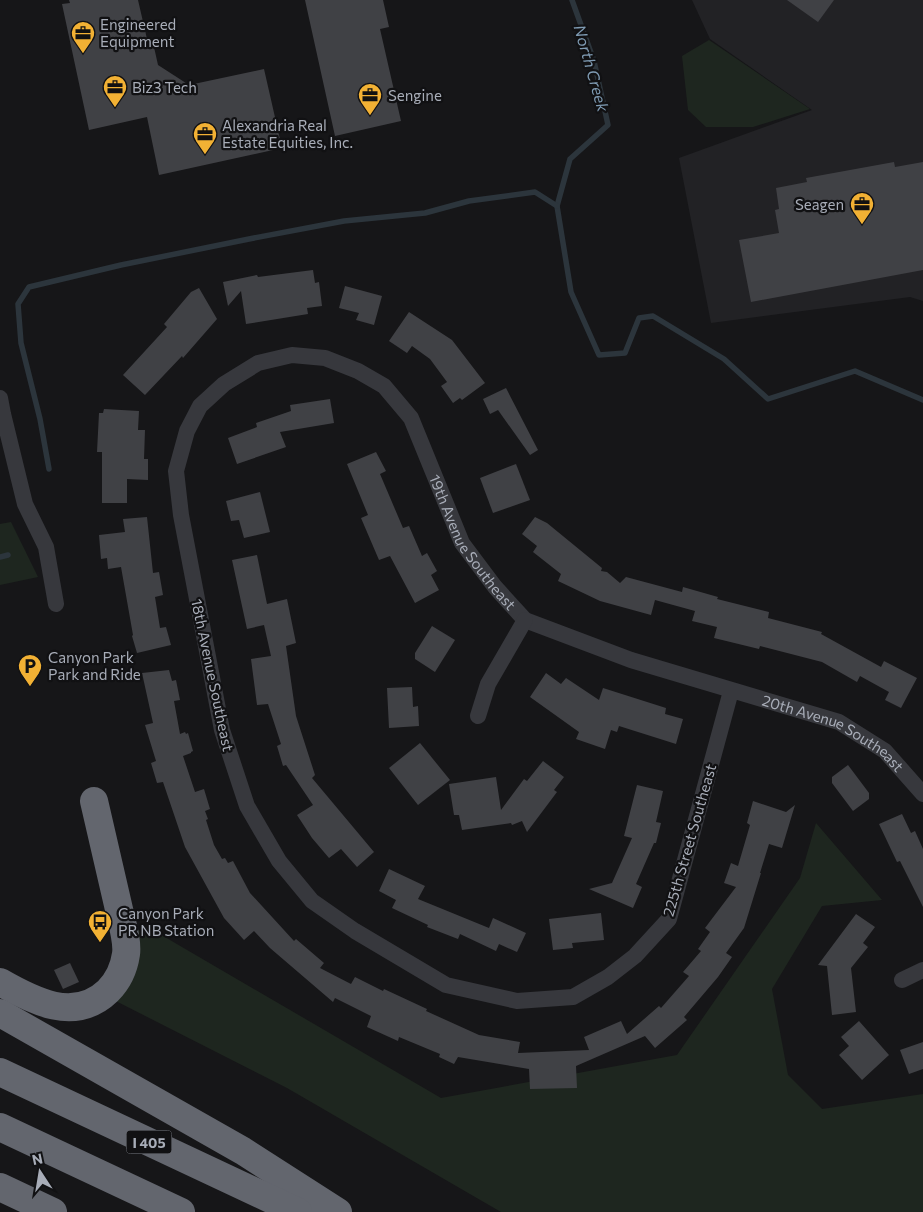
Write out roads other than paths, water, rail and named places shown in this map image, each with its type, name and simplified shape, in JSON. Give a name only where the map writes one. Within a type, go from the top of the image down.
[{"type":"highway","points":[[0,982],[30,999],[70,1008],[90,1004],[104,995],[121,974],[126,953],[123,928],[94,801]]},
{"type":"highway","points":[[0,1013],[243,1151],[338,1212]]},
{"type":"highway","name":"I 405","points":[[0,1072],[298,1212]]},
{"type":"highway","name":"I 405","points":[[0,1077],[149,1158],[256,1212]]},
{"type":"highway","points":[[0,1127],[181,1212]]},
{"type":"highway","points":[[0,1147],[139,1212]]},
{"type":"highway","points":[[0,1187],[53,1212]]},
{"type":"highway","points":[[0,1208],[11,1212]]},
{"type":"street","name":"19th Avenue Southeast","points":[[258,363],[292,355],[324,358],[358,371],[384,386],[410,418],[462,543],[494,587],[525,620],[631,660],[731,691]]},
{"type":"street","name":"18th Avenue Southeast","points":[[258,363],[224,384],[200,406],[186,431],[176,471],[181,516],[222,730],[247,806],[279,861],[312,901],[354,931],[446,985]]},
{"type":"street","points":[[0,398],[26,504],[46,547],[56,604]]},
{"type":"street","points":[[478,716],[488,684],[525,620]]},
{"type":"street","name":"225th Street Southeast","points":[[446,985],[517,1000],[573,997],[608,978],[636,956],[668,919],[731,691]]},
{"type":"street","name":"20th Avenue Southeast","points":[[731,691],[839,722],[885,751],[923,794]]},
{"type":"street","points":[[902,980],[923,970]]},
{"type":"waterway","name":"North Creek","points":[[572,0],[594,61],[608,125],[570,159],[557,206],[571,292],[599,355],[625,353],[639,318],[653,316],[724,359],[768,399],[855,371],[923,400]]},
{"type":"waterway","points":[[49,469],[40,419],[21,343],[18,304],[29,287],[121,265],[249,239],[344,221],[425,213],[469,201],[535,192],[557,206]]},
{"type":"waterway","points":[[0,557],[8,555]]},
{"type":"place","name":"Engineered Equipment","points":[[83,54]]},
{"type":"place","name":"Biz3 Tech","points":[[115,108]]},
{"type":"place","name":"Sengine","points":[[370,116]]},
{"type":"place","name":"Alexandria Real Estate Equities, Inc.","points":[[205,155]]},
{"type":"place","name":"Seagen","points":[[862,225]]},
{"type":"place","name":"Canyon Park Park and Ride","points":[[30,687]]},
{"type":"place","name":"Canyon Park PR NB Station","points":[[100,943]]}]
